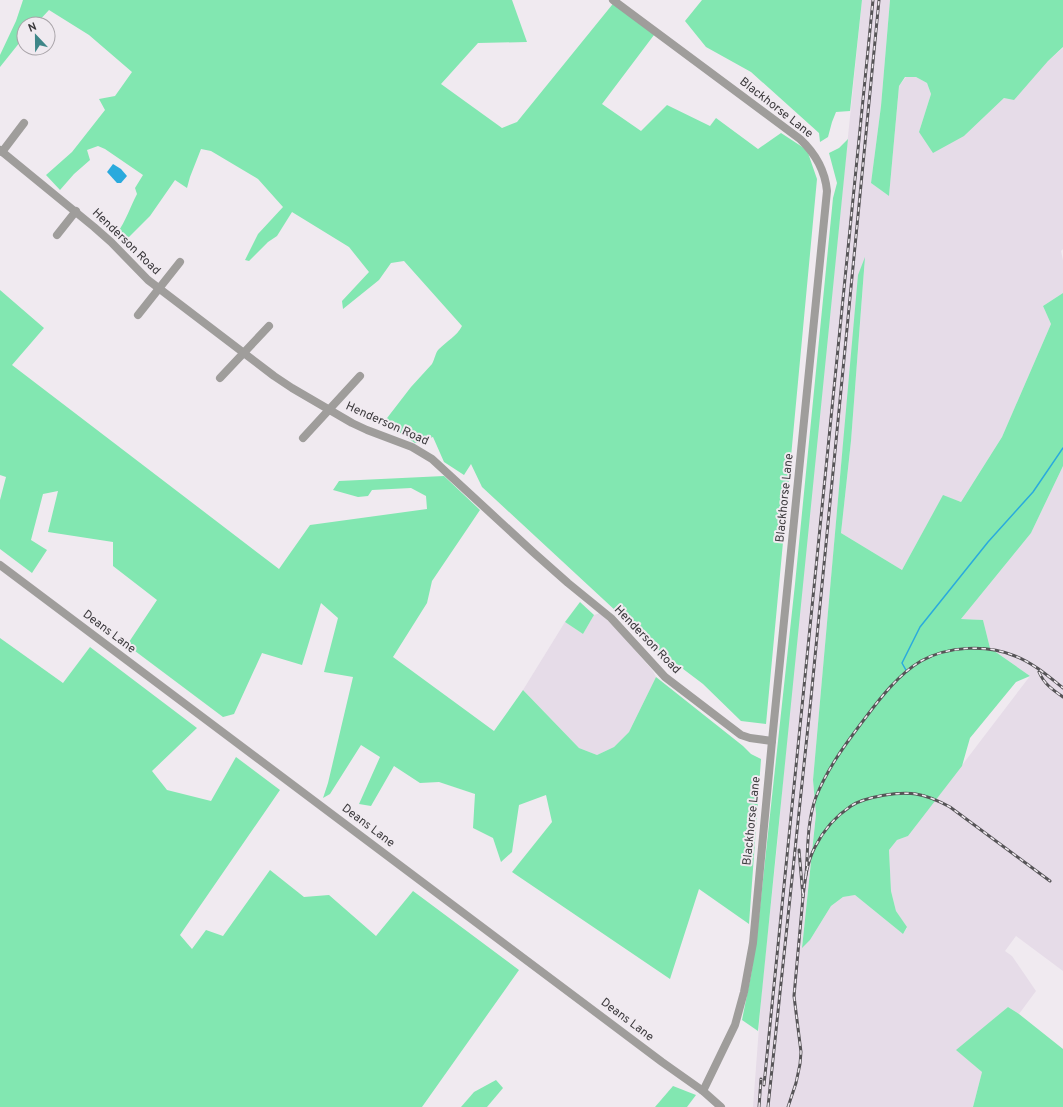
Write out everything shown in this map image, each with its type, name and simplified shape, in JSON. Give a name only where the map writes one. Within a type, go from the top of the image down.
[{"type":"street","name":"Blackhorse Lane","points":[[613,0],[800,139],[815,156],[822,170],[826,184],[827,196],[753,943],[744,992],[735,1025],[703,1091]]},
{"type":"street","points":[[1,151],[24,123]]},
{"type":"street","name":"Henderson Road","points":[[1,151],[76,211],[111,242],[158,289],[292,388],[367,430],[427,454],[533,552],[611,618],[665,678],[741,735],[750,738],[772,741]]},
{"type":"street","points":[[57,235],[76,211]]},
{"type":"street","points":[[138,315],[180,262]]},
{"type":"street","points":[[220,378],[269,326]]},
{"type":"street","points":[[303,438],[360,376]]},
{"type":"street","name":"Deans Lane","points":[[0,565],[703,1091],[721,1107]]},
{"type":"shaded area","points":[[862,0],[890,0],[881,106],[871,183],[889,196],[899,86],[906,77],[916,77],[927,83],[931,94],[919,132],[964,136],[1004,98],[1063,48],[1063,249],[1061,251],[1063,260],[1063,293],[1043,306],[1051,324],[1002,437],[961,502],[943,496],[902,570],[841,533],[851,441],[865,258],[842,456],[813,780],[816,814],[802,947],[810,940],[831,906],[843,897],[855,895],[903,934],[907,928],[896,911],[891,891],[889,850],[897,840],[908,836],[1030,676],[990,648],[983,620],[961,619],[1031,533],[1063,466],[1063,971],[1016,936],[1005,951],[1012,956],[1036,991],[1019,1014],[1008,1007],[957,1050],[982,1072],[973,1107],[753,1107],[762,987],[777,847],[791,691]]},
{"type":"shaded area","points":[[600,613],[621,634],[653,671],[656,677],[629,732],[614,747],[597,755],[579,748],[523,690],[565,622],[583,634],[594,615]]},
{"type":"green space","points":[[23,0],[512,0],[527,42],[478,43],[441,84],[502,128],[517,122],[616,0],[657,31],[602,104],[641,131],[667,105],[710,126],[716,118],[758,149],[781,133],[807,150],[817,179],[766,724],[741,721],[703,684],[662,653],[482,487],[471,464],[464,475],[444,462],[433,437],[415,443],[384,422],[411,387],[432,364],[436,354],[442,346],[455,336],[462,326],[404,261],[391,263],[379,280],[343,309],[342,301],[369,272],[349,247],[292,212],[277,236],[268,242],[249,261],[245,260],[258,234],[283,207],[258,179],[211,151],[201,149],[187,188],[175,180],[150,216],[126,240],[117,233],[137,194],[135,188],[143,175],[105,149],[98,146],[87,150],[90,160],[74,174],[60,190],[46,175],[72,152],[105,110],[99,99],[115,96],[132,72],[89,35],[49,10],[43,16],[18,16]]},
{"type":"green space","points":[[702,0],[862,0],[850,111],[836,112],[828,137],[820,142],[819,133],[751,72],[706,47],[685,21]]},
{"type":"green space","points":[[890,0],[1063,0],[1063,47],[1048,61],[1014,100],[1004,98],[964,136],[933,153],[919,132],[931,94],[927,83],[916,77],[905,77],[899,86],[889,196],[871,183],[881,106]]},
{"type":"green space","points":[[16,21],[16,47],[0,67],[0,55]]},
{"type":"green space","points":[[848,139],[758,1031],[742,1020],[757,935],[795,584],[833,198],[837,183],[829,153],[839,148]]},
{"type":"green space","points":[[865,257],[851,441],[841,533],[902,570],[943,495],[961,502],[1002,437],[1051,324],[1043,306],[1063,293],[1063,466],[1031,533],[961,619],[983,620],[990,648],[1030,676],[1016,682],[970,738],[962,766],[908,836],[897,840],[889,850],[891,891],[896,911],[907,927],[903,934],[855,895],[843,897],[831,906],[810,940],[802,948],[816,814],[813,780],[858,275]]},
{"type":"green space","points":[[0,290],[44,328],[12,365],[279,569],[310,525],[427,509],[426,496],[411,488],[372,490],[368,496],[358,497],[333,490],[339,481],[444,476],[480,510],[432,581],[427,603],[393,657],[494,731],[523,690],[579,748],[597,755],[614,747],[629,732],[656,677],[751,754],[761,759],[749,924],[699,889],[670,979],[512,872],[552,822],[546,795],[519,805],[512,852],[501,862],[493,838],[473,828],[475,794],[439,782],[420,783],[394,766],[371,806],[359,804],[380,757],[361,745],[330,794],[323,798],[328,783],[353,677],[324,672],[338,618],[321,603],[302,665],[262,653],[234,714],[223,717],[127,645],[157,600],[113,566],[113,542],[48,532],[58,491],[43,494],[31,540],[47,550],[32,573],[0,549],[0,500],[6,477],[0,475]]},
{"type":"green space","points":[[580,602],[594,615],[583,634],[565,622]]},
{"type":"green space","points":[[0,638],[63,683],[90,647],[197,728],[152,771],[167,790],[211,801],[236,757],[280,790],[180,935],[192,949],[206,930],[223,936],[270,870],[304,897],[329,895],[376,936],[413,891],[519,970],[422,1107],[0,1107]]},
{"type":"green space","points":[[1008,1007],[1063,1049],[1063,1107],[973,1107],[982,1072],[956,1050]]},
{"type":"green space","points":[[496,1080],[503,1088],[487,1107],[461,1107],[474,1092]]},
{"type":"green space","points":[[673,1086],[696,1095],[687,1107],[655,1107]]},
{"type":"water","points":[[113,164],[121,169],[127,176],[121,183],[117,183],[107,172]]},
{"type":"waterway","points":[[907,672],[902,663],[920,627],[988,542],[1033,492],[1063,448]]},
{"type":"railway","points":[[764,1085],[873,0]]},
{"type":"railway","points":[[768,1107],[811,698],[879,0]]},
{"type":"railway","points":[[806,875],[808,835],[811,816],[816,797],[826,775],[845,745],[878,702],[891,686],[913,666],[943,652],[968,648],[980,648],[1004,652],[1028,662],[1063,688]]},
{"type":"railway","points":[[1039,672],[1046,683],[1063,697]]},
{"type":"railway","points":[[803,897],[807,871],[812,853],[818,841],[830,824],[845,810],[857,803],[873,797],[901,793],[925,796],[950,807],[1050,881]]},
{"type":"railway","points":[[788,1107],[796,1083],[801,1052],[794,996],[803,897],[799,850]]},
{"type":"railway","points":[[759,1107],[761,1079]]}]
